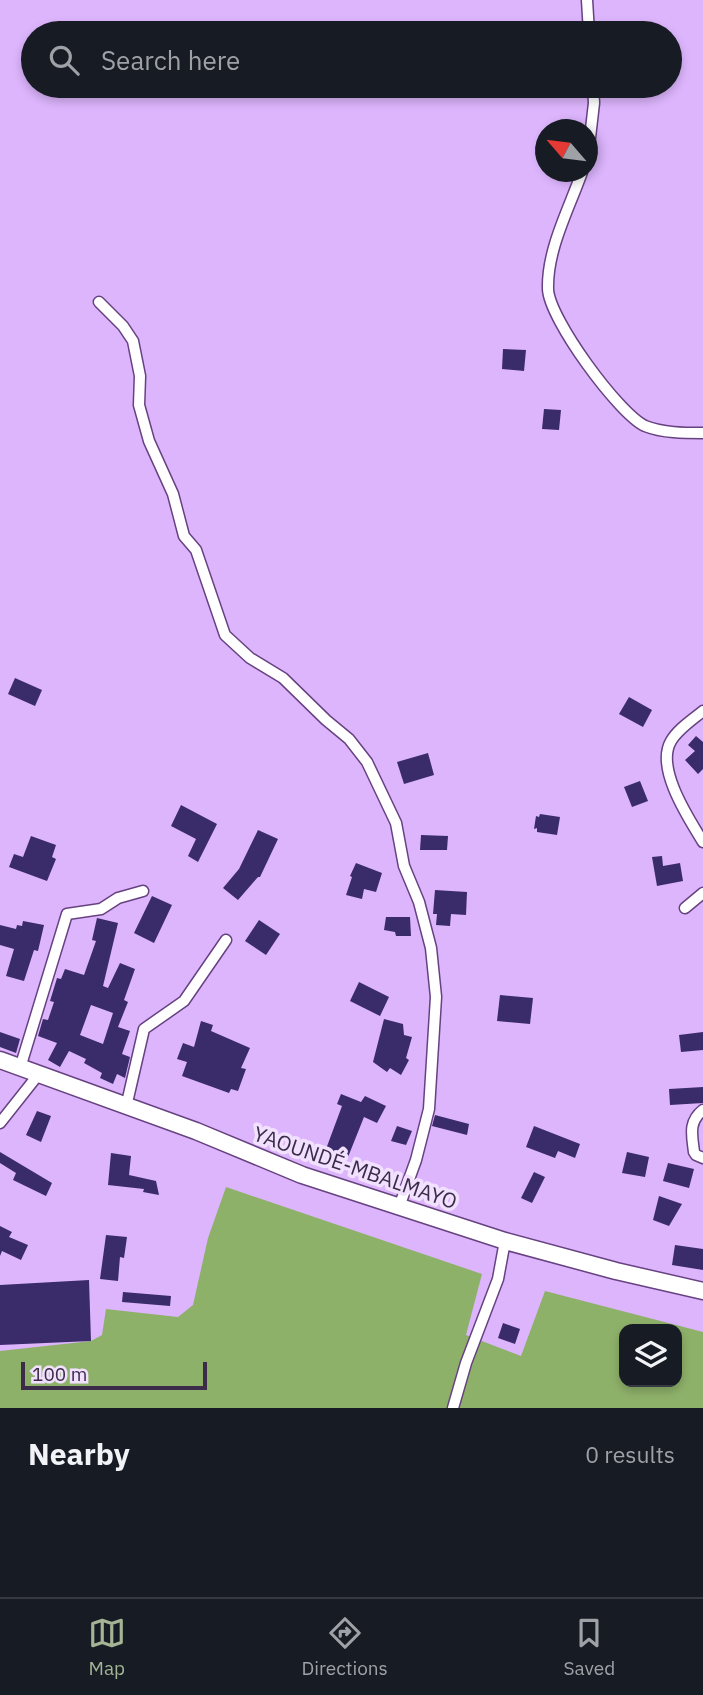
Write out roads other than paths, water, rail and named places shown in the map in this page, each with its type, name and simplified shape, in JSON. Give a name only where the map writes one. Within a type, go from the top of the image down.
[{"type":"highway","name":"YAOUNDÉ-MBALMAYO","points":[[0,1060],[196,1132],[302,1175],[399,1207],[505,1241],[616,1272],[703,1291]]},
{"type":"street","points":[[587,0],[588,21]]},
{"type":"street","points":[[592,119],[594,98]]},
{"type":"street","points":[[578,182],[556,242],[550,268],[548,293],[552,309],[570,340],[629,416],[659,430],[703,433]]},
{"type":"street","points":[[99,302],[123,326],[133,341],[140,376],[139,404],[149,441],[173,494],[184,536],[196,550],[204,569],[225,635],[250,658],[283,678],[349,739],[367,762],[396,823],[404,866],[419,902],[431,948],[436,997],[429,1109],[416,1160],[399,1207]]},
{"type":"street","points":[[703,711],[670,741],[667,752],[668,771],[678,797],[703,842]]},
{"type":"street","points":[[20,1068],[67,914],[101,909],[118,898],[143,891]]},
{"type":"street","points":[[685,908],[703,893]]},
{"type":"street","points":[[126,1107],[144,1029],[184,1001],[226,940]]},
{"type":"street","points":[[0,1123],[38,1075]]},
{"type":"street","points":[[703,1110],[691,1126],[694,1152],[703,1158]]},
{"type":"street","points":[[453,1408],[466,1363],[498,1279],[505,1241]]}]
